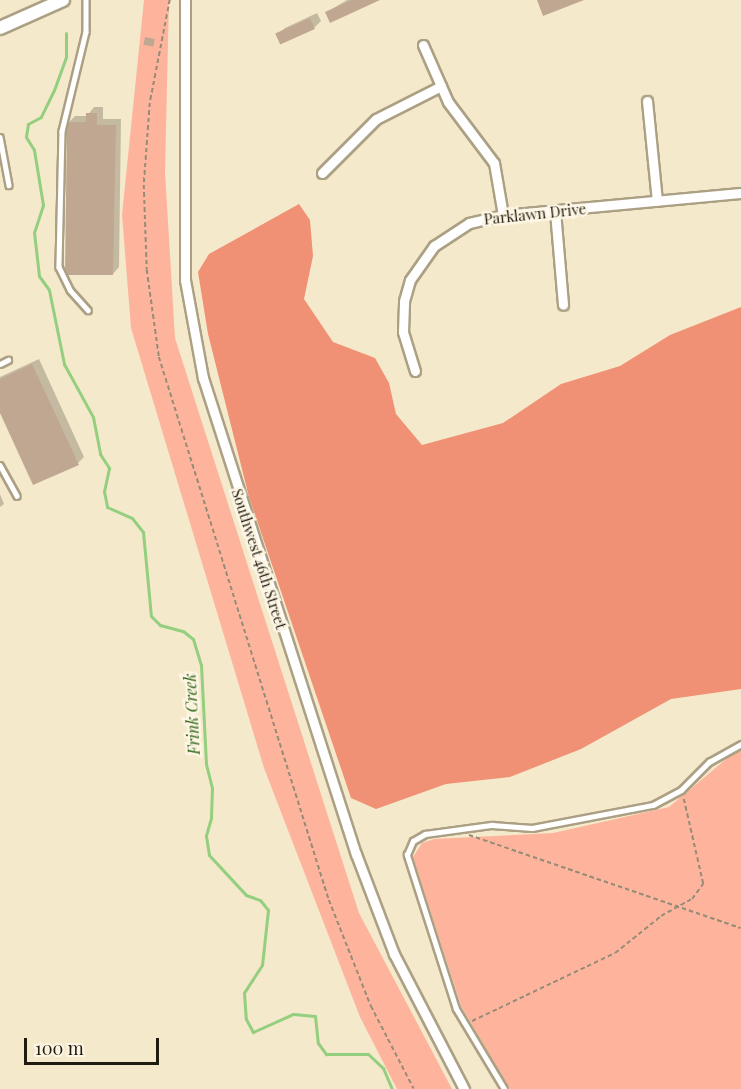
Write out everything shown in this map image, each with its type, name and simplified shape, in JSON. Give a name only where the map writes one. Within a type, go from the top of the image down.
[{"type":"main road","points":[[0,28],[63,0]]},
{"type":"street","name":"Southwest 46th Street","points":[[185,0],[185,280],[202,378],[356,854],[394,954],[464,1089]]},
{"type":"street","points":[[423,45],[458,117],[484,145],[494,163],[503,215]]},
{"type":"street","points":[[322,173],[376,119],[441,86]]},
{"type":"street","points":[[647,100],[657,201]]},
{"type":"street","name":"Parklawn Drive","points":[[415,371],[405,342],[403,311],[415,271],[450,233],[469,223],[503,215],[741,193]]},
{"type":"street","points":[[555,211],[563,305]]},
{"type":"lane","points":[[86,0],[86,32],[62,131],[59,267],[70,290],[88,310]]},
{"type":"lane","points":[[0,137],[9,185]]},
{"type":"lane","points":[[0,364],[8,360]]},
{"type":"lane","points":[[0,465],[17,496]]},
{"type":"lane","points":[[504,1089],[464,1024],[407,855],[413,841],[425,834],[492,825],[532,828],[579,821],[653,805],[681,790],[709,762],[741,744]]},
{"type":"path","points":[[170,0],[150,103],[144,184],[147,270],[159,357],[329,900],[358,978],[414,1089]]},
{"type":"path","points":[[464,1024],[615,953],[677,906],[692,899],[703,884],[681,790]]},
{"type":"path","points":[[454,830],[741,928]]},
{"type":"shaded area","points":[[144,0],[169,0],[165,172],[175,338],[359,913],[452,1089],[397,1089],[360,1017],[264,768],[131,328],[122,215]]},
{"type":"shaded area","points":[[299,204],[310,220],[313,256],[304,299],[333,342],[375,358],[389,383],[396,414],[422,445],[503,423],[561,384],[620,366],[670,335],[741,307],[741,689],[671,699],[581,749],[510,777],[446,784],[376,809],[351,798],[249,497],[208,334],[198,272],[209,254]]},
{"type":"shaded area","points":[[741,751],[741,1089],[510,1089],[461,1006],[413,857],[422,843],[434,839],[553,833],[669,807],[731,755]]},
{"type":"building","points":[[352,0],[380,0],[330,23],[325,12]]},
{"type":"building","points":[[537,0],[584,0],[543,16]]},
{"type":"building","points":[[310,18],[315,29],[280,44],[275,33]]},
{"type":"building","points":[[145,37],[155,39],[153,47],[143,45]]},
{"type":"building","points":[[86,113],[97,113],[97,125],[116,125],[113,275],[65,275],[67,122],[86,122]]},
{"type":"building","points":[[32,364],[79,465],[33,485],[0,413],[0,379]]},
{"type":"waterway","name":"Frink Creek","points":[[66,33],[66,57],[54,90],[41,117],[28,124],[26,137],[34,150],[43,205],[34,232],[39,276],[49,290],[64,364],[93,417],[100,454],[109,468],[104,491],[107,507],[132,518],[143,532],[151,616],[160,625],[183,631],[193,639],[201,665],[206,764],[212,788],[211,818],[206,836],[209,855],[246,895],[260,900],[268,910],[262,965],[244,993],[246,1019],[253,1032],[293,1014],[315,1016],[318,1043],[326,1054],[368,1054],[383,1068],[392,1089]]}]
